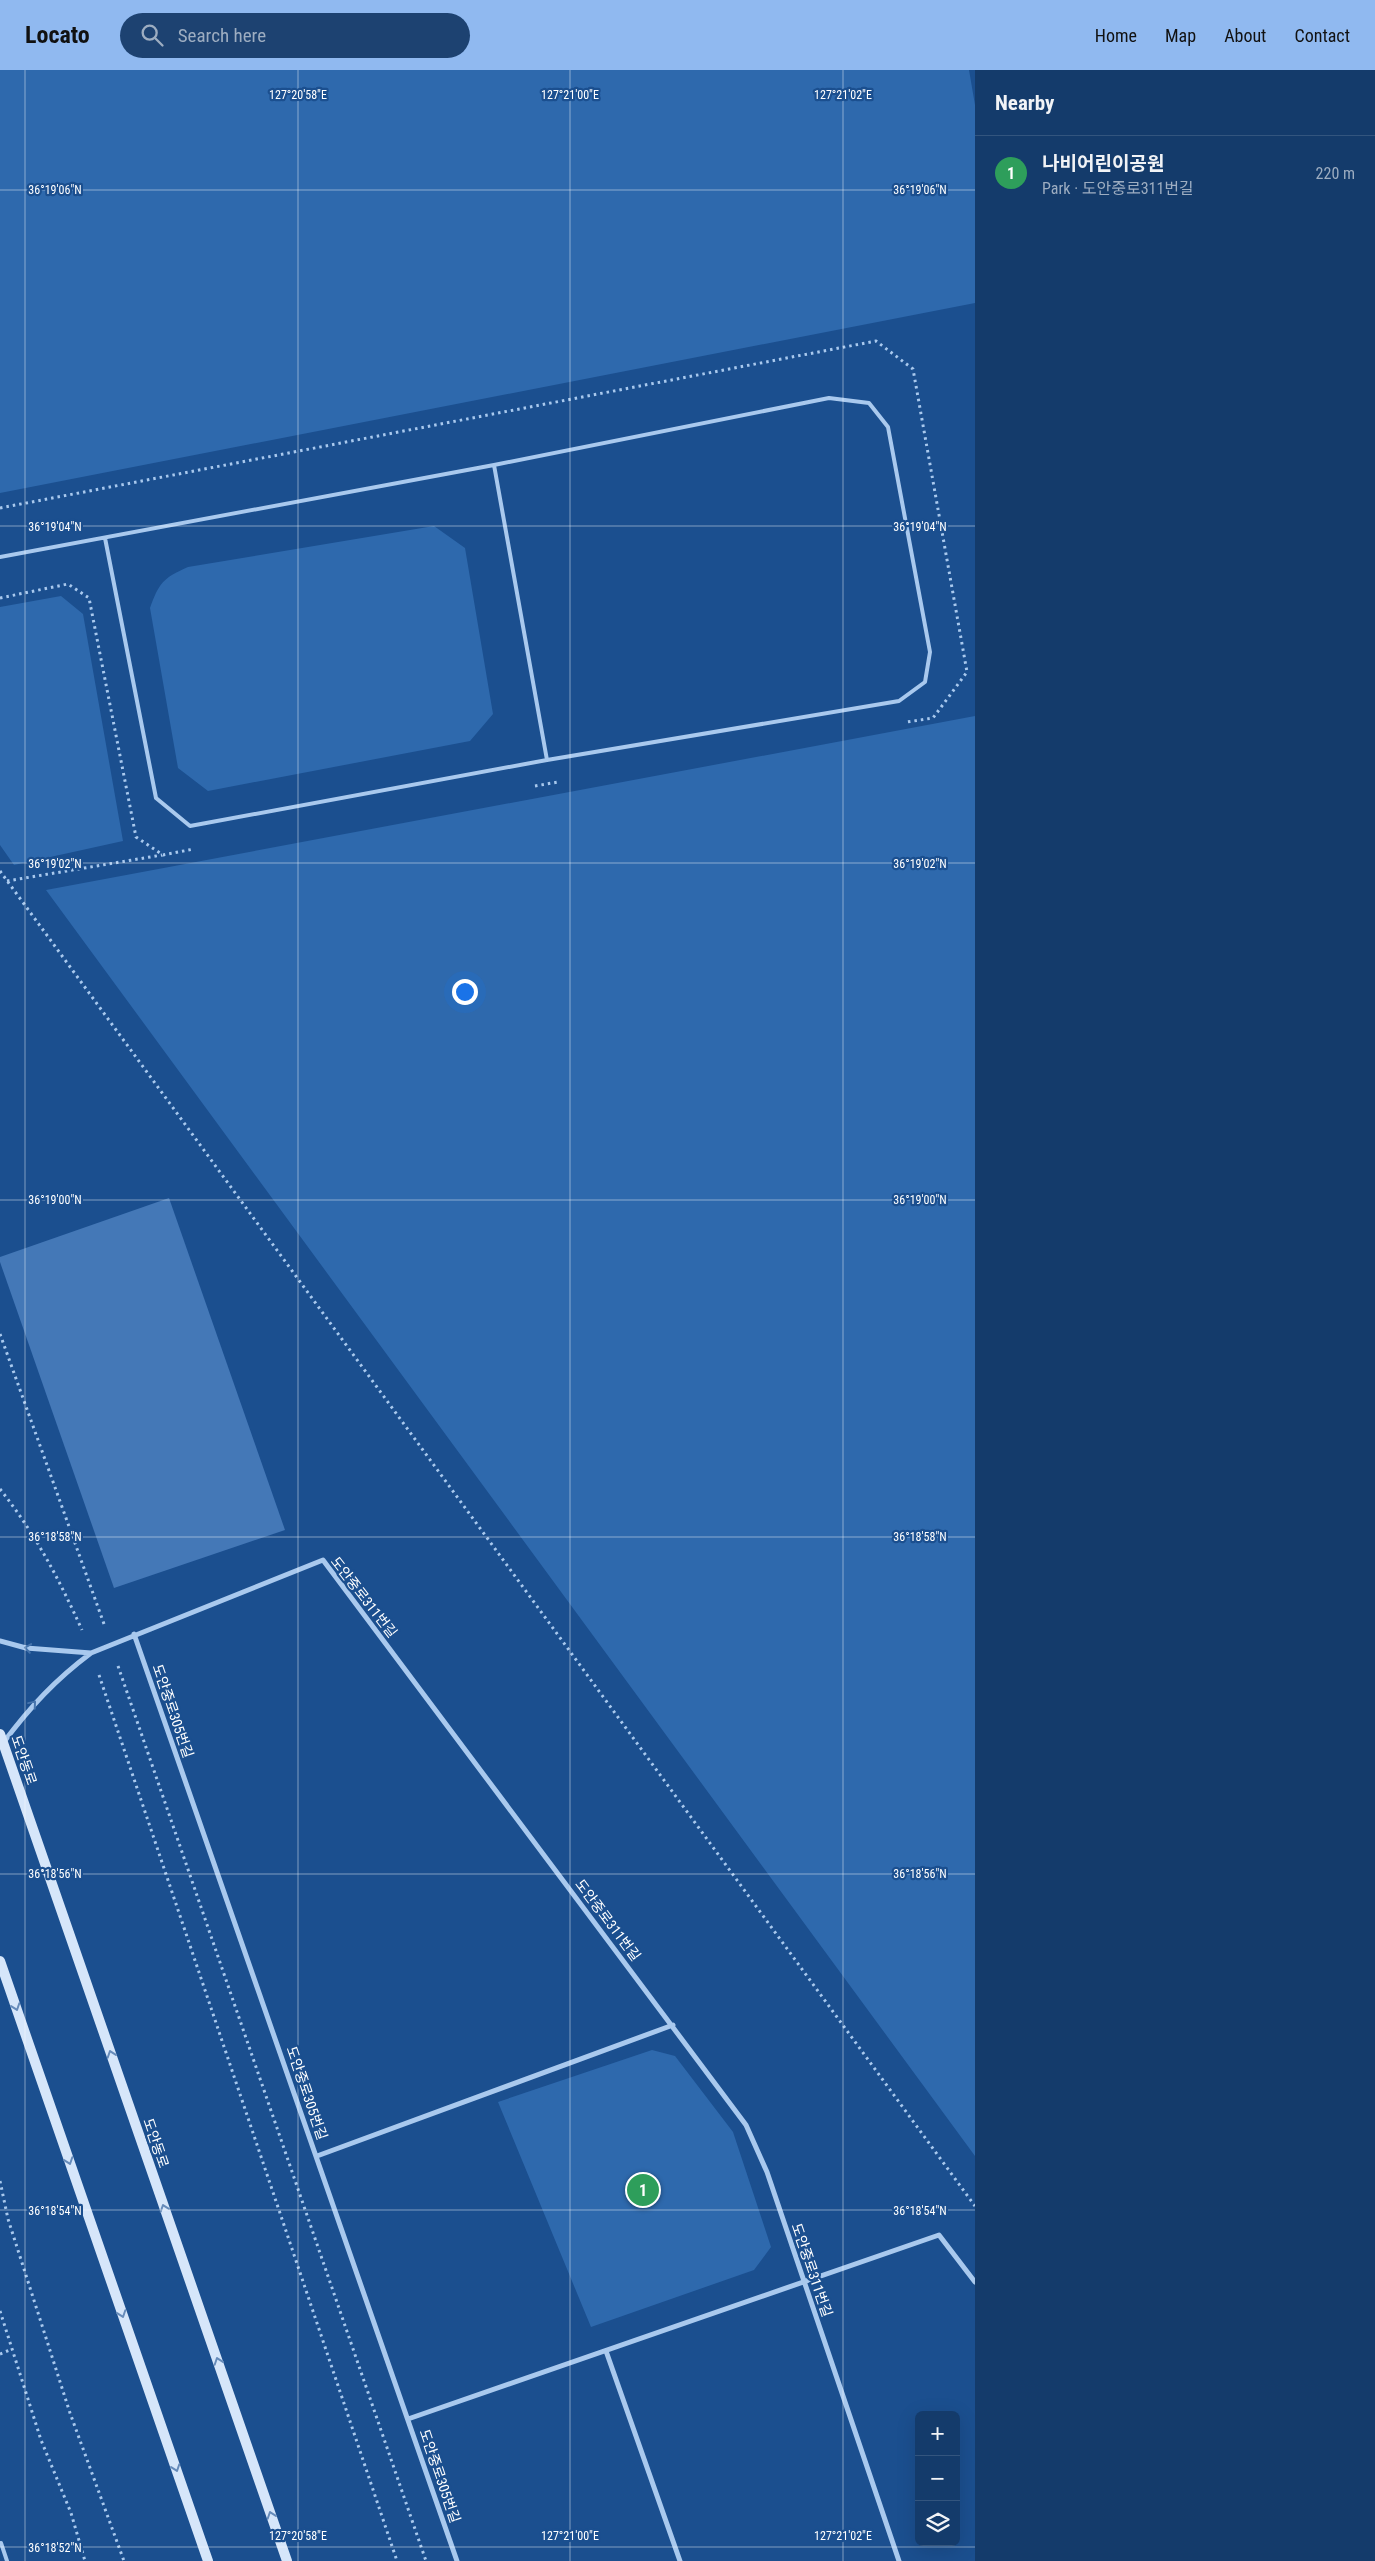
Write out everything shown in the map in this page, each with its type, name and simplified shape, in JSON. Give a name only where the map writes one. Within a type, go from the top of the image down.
[{"type":"main road","name":"도안동로","points":[[2,1738],[287,2561]]},
{"type":"main road","points":[[0,1961],[208,2561]]},
{"type":"street","name":"도안중로311번길","points":[[2,1738],[62,1674],[92,1653],[134,1634],[323,1560],[746,2126],[767,2172],[899,2561]]},
{"type":"street","name":"도안중로305번길","points":[[134,1634],[457,2561]]},
{"type":"street","points":[[0,1641],[26,1648],[92,1653]]},
{"type":"street","points":[[317,2156],[673,2026]]},
{"type":"street","points":[[408,2420],[939,2235],[975,2282]]},
{"type":"street","points":[[606,2351],[680,2561]]},
{"type":"lane","points":[[0,557],[494,465],[829,398],[869,403],[888,427],[894,449],[930,652],[924,682],[898,701],[547,760],[190,826],[156,798],[105,538]]},
{"type":"lane","points":[[494,465],[547,760]]},
{"type":"lane","points":[[1,2542],[7,2561]]},
{"type":"path","points":[[7,881],[163,855]]},
{"type":"path","points":[[0,871],[975,2206]]},
{"type":"path","points":[[0,1334],[110,1645],[426,2561]]},
{"type":"path","points":[[0,1490],[26,1522],[57,1574],[92,1653],[397,2561]]},
{"type":"path","points":[[0,2181],[8,2219],[70,2413],[124,2561]]},
{"type":"path","points":[[0,2311],[42,2440],[71,2513],[85,2561]]},
{"type":"path","points":[[0,2354],[12,2349]]},
{"type":"shaded area","points":[[0,70],[969,70],[975,105],[975,303],[0,493]]},
{"type":"shaded area","points":[[434,526],[465,548],[493,714],[470,741],[208,791],[178,768],[150,608],[159,587],[167,578],[188,567]]},
{"type":"shaded area","points":[[61,596],[83,614],[123,841],[14,865],[0,845],[0,607]]},
{"type":"shaded area","points":[[975,716],[975,2156],[46,890]]},
{"type":"shaded area","points":[[652,2050],[675,2056],[733,2132],[771,2247],[754,2270],[591,2327],[498,2102]]},
{"type":"building","points":[[169,1198],[285,1530],[114,1588],[0,1262],[0,1257]]},
{"type":"place","name":"나비어린이공원","points":[[643,2190]]}]
